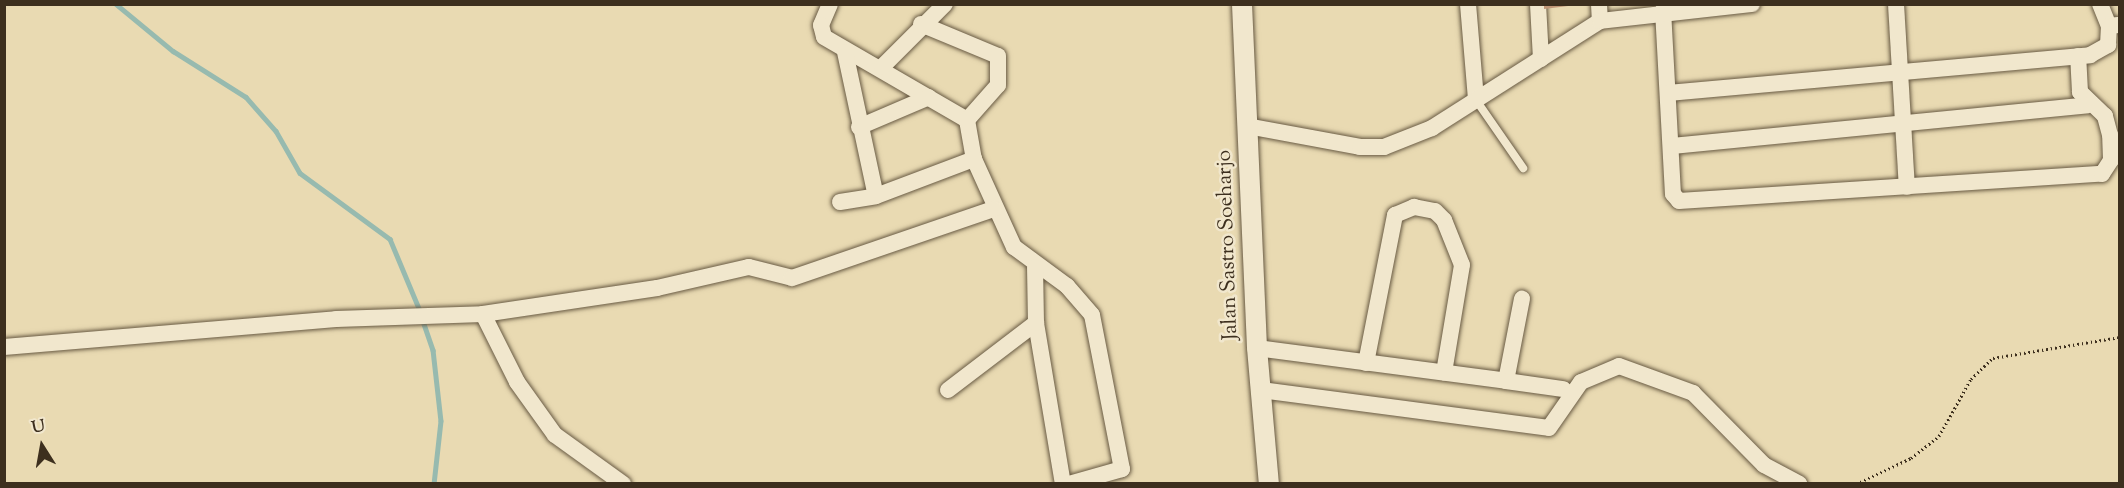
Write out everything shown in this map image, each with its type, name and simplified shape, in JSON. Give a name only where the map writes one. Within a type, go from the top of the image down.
[{"type":"street","points":[[830,4],[821,25],[824,37],[845,52],[882,67],[967,120],[974,159],[994,209],[1014,247],[1035,267],[1068,286],[1092,315],[1119,440],[1122,469],[1069,483]]},
{"type":"street","points":[[882,67],[921,24],[945,4]]},
{"type":"street","name":"Jalan Sastro Soeharjo","points":[[1242,4],[1257,348],[1269,483]]},
{"type":"street","points":[[1468,4],[1476,100]]},
{"type":"street","points":[[1538,4],[1541,59]]},
{"type":"street","points":[[1247,126],[1384,147],[1432,128],[1541,59],[1599,13],[1752,4]]},
{"type":"street","points":[[1896,4],[1907,187]]},
{"type":"street","points":[[1668,93],[2078,56],[2103,51],[2114,26],[2100,4]]},
{"type":"street","points":[[1663,10],[1673,194],[1679,201],[2102,174],[2111,160],[2110,135],[2105,116],[2088,105],[2080,92],[2078,56]]},
{"type":"street","points":[[921,24],[998,56],[998,85],[967,120]]},
{"type":"street","points":[[845,52],[859,127],[876,196]]},
{"type":"street","points":[[859,127],[929,97]]},
{"type":"street","points":[[1672,146],[2088,105]]},
{"type":"street","points":[[840,202],[876,196],[974,159]]},
{"type":"street","points":[[1366,363],[1395,215],[1414,207],[1435,211],[1444,220],[1462,265],[1443,373]]},
{"type":"street","points":[[4,347],[483,314],[657,288],[748,267],[792,278],[994,209]]},
{"type":"street","points":[[1035,267],[1036,323],[1063,483]]},
{"type":"street","points":[[1506,381],[1522,299]]},
{"type":"street","points":[[483,314],[517,382],[555,435],[623,483]]},
{"type":"street","points":[[948,390],[1036,323]]},
{"type":"street","points":[[1257,348],[1563,389]]},
{"type":"street","points":[[1261,390],[1549,428],[1581,382],[1619,366],[1693,393],[1764,465],[1799,483]]},
{"type":"lane","points":[[1476,100],[1523,168]]},
{"type":"path","points":[[1856,483],[1911,458],[1939,436],[1971,379],[1993,358],[2120,337]]},
{"type":"waterway","points":[[116,4],[173,51],[246,97],[276,131],[300,173],[390,239],[421,313]]},
{"type":"waterway","points":[[423,321],[433,350],[441,421],[434,484]]}]
